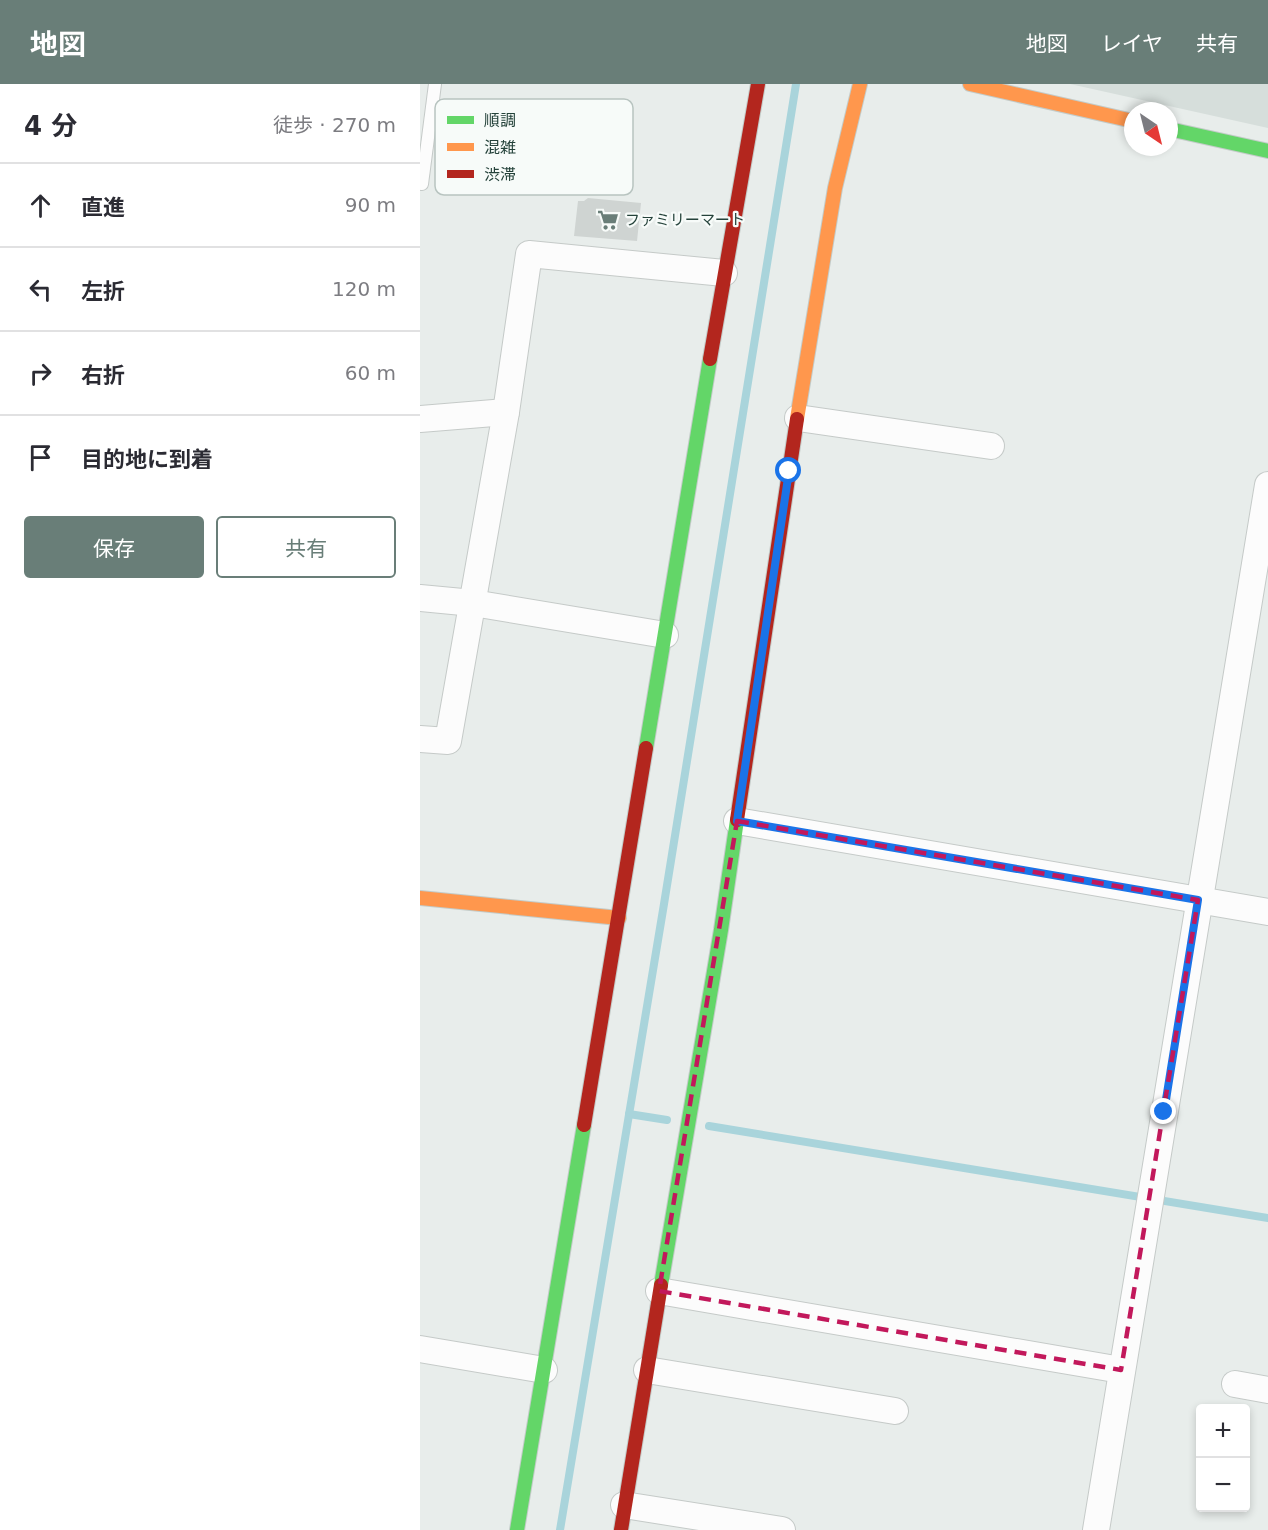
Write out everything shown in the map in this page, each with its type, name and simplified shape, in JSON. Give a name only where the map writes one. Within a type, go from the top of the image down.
[{"type":"street","points":[[517,1530],[724,273],[758,84]]},
{"type":"street","points":[[782,1530],[622,1517],[721,930],[835,188],[860,84]]},
{"type":"street","points":[[970,84],[1124,119]]},
{"type":"street","points":[[1178,131],[1268,151]]},
{"type":"street","points":[[420,739],[448,741],[506,412],[529,254],[724,273]]},
{"type":"street","points":[[420,420],[506,412]]},
{"type":"street","points":[[798,418],[991,446]]},
{"type":"street","points":[[1096,1530],[1268,485]]},
{"type":"street","points":[[420,598],[472,603],[665,635]]},
{"type":"street","points":[[737,821],[1268,912]]},
{"type":"street","points":[[420,898],[619,918]]},
{"type":"street","points":[[659,1291],[1121,1370]]},
{"type":"street","points":[[420,1349],[544,1370]]},
{"type":"street","points":[[647,1370],[895,1411]]},
{"type":"street","points":[[1236,1384],[1268,1390]]},
{"type":"lane","points":[[422,184],[435,84]]},
{"type":"highlighted area","points":[[737,821],[1198,900],[1121,1370],[659,1291]]},
{"type":"shaded area","points":[[1070,84],[1268,84],[1268,128],[1178,108],[1178,102],[1151,102]]},
{"type":"building","name":"ファミリーマート","points":[[588,198],[641,203],[637,241],[574,236],[578,201]]},
{"type":"waterway","points":[[560,1530],[664,904],[796,84]]},
{"type":"waterway","points":[[629,1114],[667,1120]]},
{"type":"waterway","points":[[709,1126],[1268,1218]]},
{"type":"traffic: fast","points":[[1178,131],[1268,151]]},
{"type":"traffic: fast","points":[[646,748],[710,359]]},
{"type":"traffic: fast","points":[[661,1285],[721,930],[737,820]]},
{"type":"traffic: fast","points":[[517,1530],[584,1125]]},
{"type":"traffic: slow","points":[[797,419],[835,188],[860,84]]},
{"type":"traffic: slow","points":[[970,84],[1124,119]]},
{"type":"traffic: slow","points":[[420,898],[619,918]]},
{"type":"traffic: jam","points":[[710,359],[758,84]]},
{"type":"traffic: jam","points":[[737,820],[797,419]]},
{"type":"traffic: jam","points":[[584,1125],[646,748]]},
{"type":"traffic: jam","points":[[621,1530],[661,1285]]},
{"type":"place","name":"ファミリーマート","points":[[608,220]]},
{"type":"route","points":[[789,471],[737,821],[1198,900],[1164,1112]]}]
